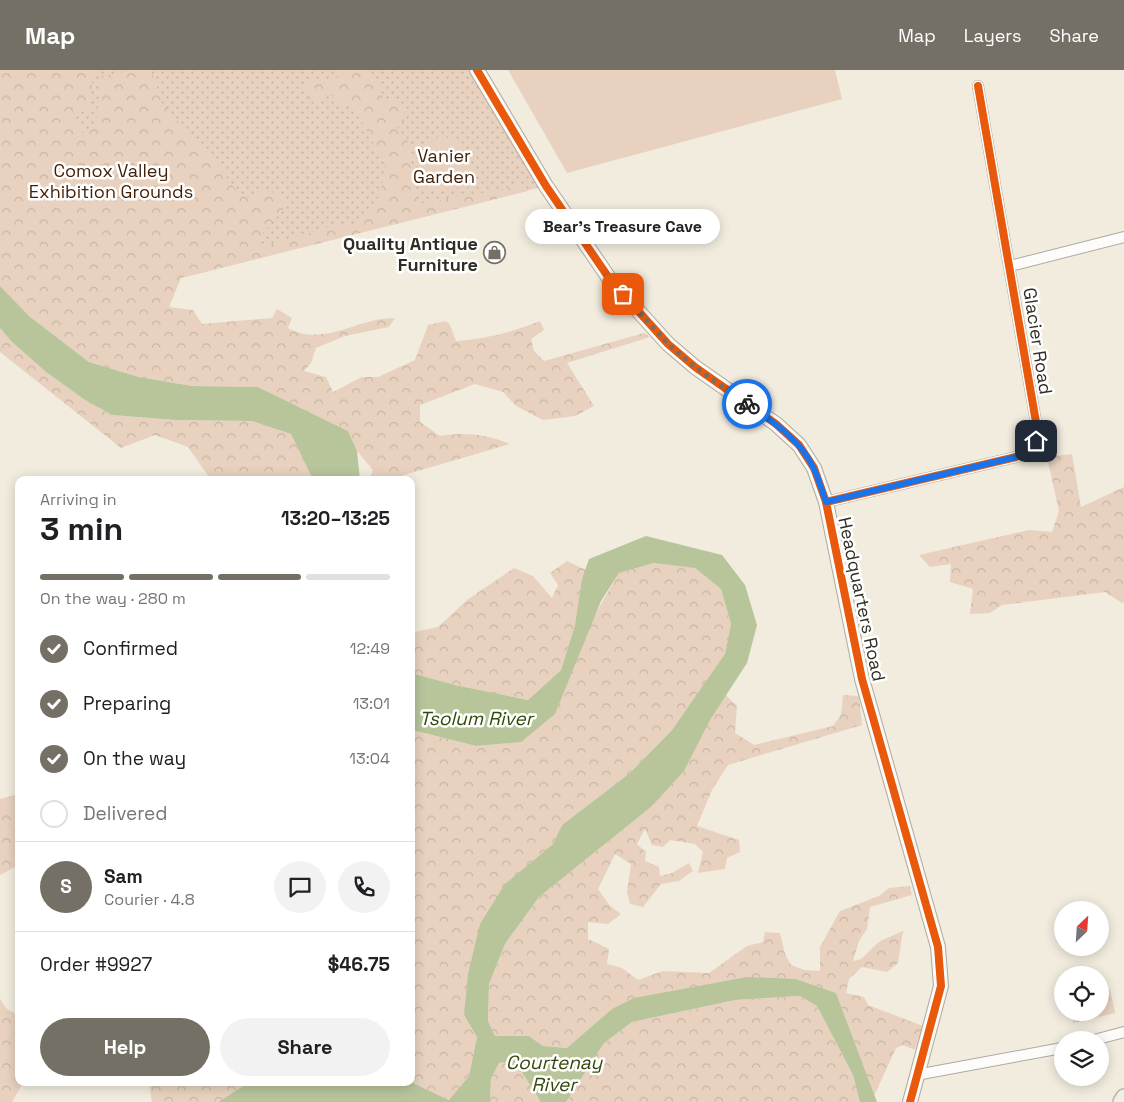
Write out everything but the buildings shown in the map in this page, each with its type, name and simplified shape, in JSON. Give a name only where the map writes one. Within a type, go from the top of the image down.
[{"type":"main road","name":"Headquarters Road","points":[[478,70],[546,186],[612,281],[668,344],[695,367],[776,424],[799,445],[814,468],[826,502],[862,679],[938,947],[941,986],[910,1102]]},
{"type":"main road","points":[[1121,1102],[1124,1097]]},
{"type":"street","name":"Glacier Road","points":[[826,502],[1016,457],[1028,450],[1036,441],[1037,428],[978,86]]},
{"type":"street","points":[[1010,266],[1124,237]]},
{"type":"street","points":[[1109,1036],[1124,1032]]},
{"type":"street","points":[[916,1075],[1054,1049]]},
{"type":"green space","name":"Comox Valley Exhibition Grounds","points":[[0,70],[477,70],[546,186],[29,316],[0,286]]},
{"type":"green space","points":[[0,70],[94,70],[89,109],[75,111],[70,117],[86,136],[96,123],[102,76],[135,70],[151,70],[162,103],[222,171],[238,193],[254,200],[261,189],[279,194],[288,204],[256,241],[260,248],[335,225],[352,226],[362,219],[380,196],[385,165],[353,105],[343,106],[335,97],[328,95],[315,104],[309,98],[306,86],[315,79],[327,81],[339,77],[336,70],[368,70],[379,84],[383,101],[392,100],[403,107],[404,121],[397,128],[408,142],[418,204],[522,186],[528,191],[181,278],[169,307],[193,310],[202,324],[272,318],[277,309],[292,318],[288,328],[314,335],[382,319],[395,318],[389,327],[345,336],[316,348],[311,363],[304,371],[326,377],[333,392],[362,377],[378,377],[415,360],[428,325],[446,321],[450,325],[456,341],[478,339],[499,334],[540,321],[544,330],[531,339],[534,351],[544,361],[644,333],[650,337],[567,363],[594,406],[575,416],[543,420],[516,406],[503,392],[475,384],[420,405],[420,422],[440,436],[475,435],[510,444],[401,476],[371,476],[373,470],[357,451],[348,431],[258,387],[192,386],[139,377],[89,362],[29,316],[0,286]]},
{"type":"green space","points":[[508,70],[835,70],[842,99],[567,173]]},
{"type":"green space","name":"Vanier Garden","points":[[451,136],[452,142],[462,142],[463,161],[476,172],[476,187],[427,189],[424,149],[438,137],[441,137],[442,141]]},
{"type":"green space","points":[[0,328],[11,341],[46,372],[85,400],[112,415],[175,420],[252,421],[291,434],[311,476],[208,476],[188,447],[155,435],[121,448],[0,352]]},
{"type":"green space","points":[[1072,454],[1081,507],[1124,487],[1124,601],[1122,603],[1105,592],[1002,605],[990,613],[970,614],[973,589],[950,582],[951,564],[930,567],[919,555],[1029,530],[1052,532],[1059,511],[1047,457]]},
{"type":"green space","points":[[567,561],[586,570],[575,625],[561,670],[528,700],[455,685],[415,674],[415,632],[438,627],[467,600],[514,568],[533,576],[552,598],[558,585],[550,573]]},
{"type":"green space","points":[[654,563],[694,567],[721,589],[731,624],[725,655],[672,730],[630,773],[562,825],[553,844],[505,884],[464,1015],[477,1037],[469,1076],[450,1100],[415,1084],[415,731],[476,746],[521,742],[619,573]]},
{"type":"green space","points":[[726,695],[737,706],[735,733],[754,745],[833,726],[841,715],[843,695],[859,696],[862,725],[728,765],[712,790],[697,826],[739,840],[740,852],[727,858],[725,869],[698,873],[703,852],[695,844],[670,840],[663,847],[652,845],[645,829],[637,844],[646,852],[645,861],[659,867],[660,876],[672,873],[689,863],[693,871],[679,881],[661,884],[643,907],[630,904],[627,892],[631,864],[615,854],[598,889],[610,906],[621,914],[608,924],[588,922],[588,939],[609,949],[607,964],[622,968],[638,980],[663,971],[709,973],[747,946],[763,942],[765,932],[780,933],[785,954],[791,965],[805,970],[820,971],[820,947],[840,911],[879,896],[889,888],[910,886],[912,895],[870,907],[867,929],[859,941],[853,961],[861,959],[880,941],[903,931],[898,963],[887,972],[862,967],[849,979],[846,993],[864,997],[868,1005],[923,1026],[915,1050],[903,1045],[896,1048],[874,1096],[836,993],[796,979],[612,1009],[568,1048],[543,1046],[529,1036],[495,1036],[488,1021],[489,984],[505,944],[539,897],[651,807]]},
{"type":"green space","points":[[15,795],[15,867],[0,875],[0,799]]},
{"type":"green space","points":[[1109,989],[1115,1013],[1109,1014]]},
{"type":"green space","points":[[800,996],[817,1006],[853,1075],[860,1102],[566,1102],[604,1043],[632,1022],[735,1000]]},
{"type":"green space","points":[[0,999],[7,1009],[15,1014],[15,1086],[21,1086],[12,1102],[0,1102]]},
{"type":"green space","points":[[506,1062],[521,1071],[541,1102],[490,1102],[491,1079],[499,1063]]},
{"type":"green space","points":[[149,1086],[245,1086],[218,1102],[152,1102]]},
{"type":"water","points":[[0,286],[29,316],[89,362],[139,377],[192,386],[258,387],[348,431],[357,451],[360,476],[311,476],[291,434],[252,421],[175,420],[112,415],[85,400],[46,372],[11,341],[0,328]]},
{"type":"water","name":"Tsolum River","points":[[646,536],[722,555],[745,585],[757,625],[747,663],[710,720],[684,771],[651,807],[539,897],[505,944],[489,984],[488,1021],[495,1036],[529,1036],[543,1046],[567,1048],[612,1009],[634,998],[747,977],[796,979],[836,993],[877,1102],[860,1102],[853,1075],[817,1006],[800,996],[735,1000],[632,1022],[604,1043],[566,1102],[541,1102],[521,1071],[506,1062],[499,1063],[491,1079],[490,1102],[218,1102],[244,1086],[415,1086],[415,1084],[449,1100],[469,1076],[477,1037],[464,1015],[468,974],[480,924],[505,884],[553,844],[562,825],[630,773],[672,730],[725,654],[731,624],[721,589],[695,568],[654,563],[619,573],[601,601],[555,714],[521,742],[476,746],[415,731],[415,674],[455,685],[528,700],[561,670],[575,625],[582,579],[589,559]]},
{"type":"cycle path","points":[[477,70],[546,186],[611,281],[668,344],[695,367],[776,424],[799,445],[814,468],[826,502],[862,679],[938,947],[941,986],[910,1102]]},
{"type":"cycle path","points":[[826,502],[1016,457],[1028,449],[1035,438],[1037,428],[978,86]]},
{"type":"way so far","points":[[623,294],[668,344],[695,367],[747,404]]},
{"type":"place","name":"Quality Antique Furniture","points":[[494,253]]},
{"type":"place","name":"Bear's Treasure Cave","points":[[623,294]]},
{"type":"route","points":[[747,404],[776,424],[799,445],[814,468],[826,502],[1016,457],[1028,450],[1036,441]]},
{"type":"water label","name":"Courtenay River","points":[[554,1073]]}]
